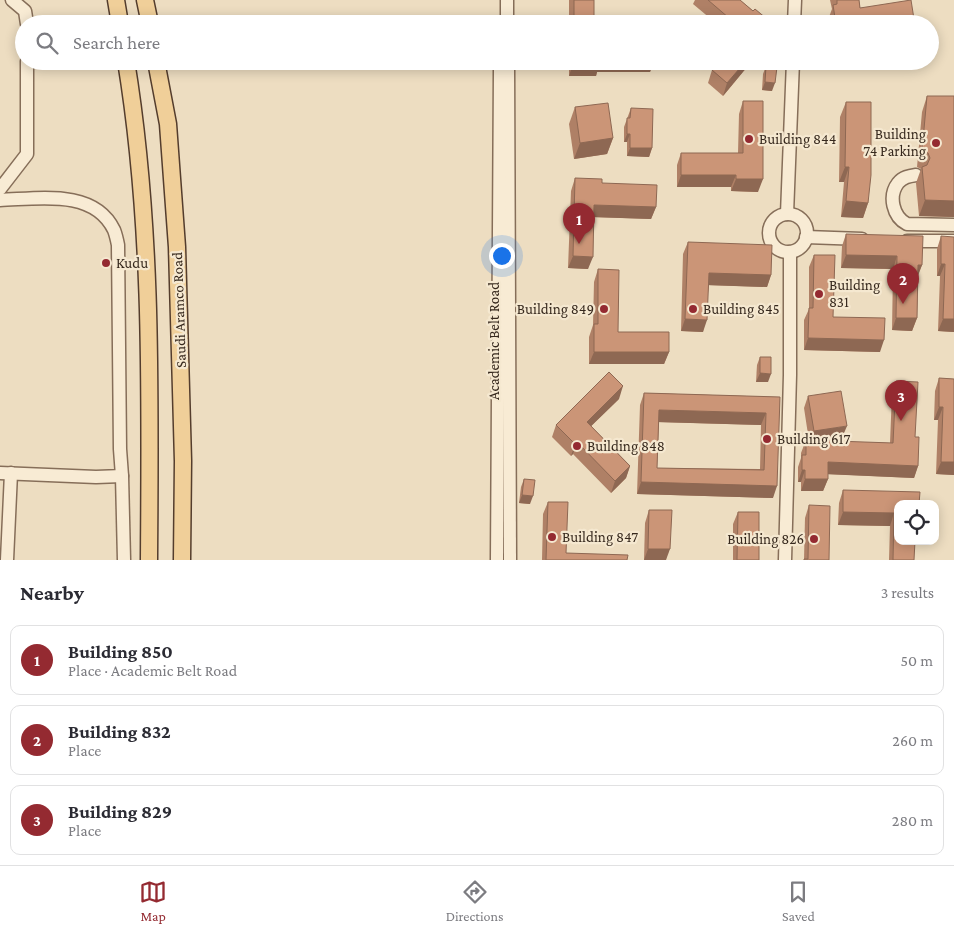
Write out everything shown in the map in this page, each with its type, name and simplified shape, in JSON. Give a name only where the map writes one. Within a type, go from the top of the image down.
[{"type":"main road","points":[[116,0],[118,15]]},
{"type":"main road","points":[[145,0],[148,15]]},
{"type":"main road","name":"Saudi Aramco Road","points":[[128,70],[136,119],[148,262],[149,560]]},
{"type":"main road","name":"Saudi Aramco Road","points":[[158,70],[168,124],[177,247],[183,461],[182,560]]},
{"type":"street","points":[[12,0],[25,11],[25,15]]},
{"type":"street","points":[[500,0],[500,15]]},
{"type":"street","points":[[507,0],[507,15]]},
{"type":"street","points":[[794,15],[795,0]]},
{"type":"street","points":[[0,189],[27,154],[27,70]]},
{"type":"street","name":"Academic Belt Road","points":[[497,560],[500,70]]},
{"type":"street","name":"Academic Belt Road","points":[[508,70],[510,560]]},
{"type":"street","points":[[787,214],[793,70]]},
{"type":"street","points":[[916,174],[903,178],[897,184],[893,199],[896,216],[900,221],[907,224],[954,225]]},
{"type":"street","points":[[0,200],[66,199],[79,202],[96,209],[113,229],[118,245],[119,260],[120,449],[124,560]]},
{"type":"street","points":[[787,214],[798,217],[802,221],[807,231],[806,237],[801,248],[790,252],[778,250],[770,241],[769,235],[772,223],[781,215],[787,214]]},
{"type":"street","points":[[806,237],[870,239]]},
{"type":"street","points":[[898,240],[954,241]]},
{"type":"street","points":[[785,560],[790,376],[790,252]]},
{"type":"street","points":[[7,560],[6,473],[96,477],[122,476]]},
{"type":"building","points":[[574,0],[594,0],[594,15],[574,15]]},
{"type":"building","points":[[708,0],[740,0],[753,11],[755,9],[762,15],[726,15]]},
{"type":"building","points":[[837,0],[859,0],[860,8],[911,0],[913,15],[835,15],[833,5],[837,4]]},
{"type":"building","points":[[712,70],[738,70],[727,83]]},
{"type":"building","points":[[766,70],[777,70],[775,83],[765,82]]},
{"type":"building","name":"Building 74 Parking","points":[[927,96],[954,96],[954,201],[925,200],[922,167],[927,165],[930,158],[928,153],[922,151]]},
{"type":"building","points":[[743,101],[763,101],[763,179],[736,179],[736,175],[681,175],[681,153],[743,153]]},
{"type":"building","points":[[846,102],[871,102],[871,175],[868,203],[846,201],[849,167],[845,167]]},
{"type":"building","points":[[608,103],[613,138],[580,143],[575,107]]},
{"type":"building","points":[[631,108],[653,109],[652,148],[630,148],[630,134],[627,134],[627,118],[630,118]]},
{"type":"building","points":[[575,178],[602,179],[602,183],[657,185],[656,207],[594,205],[593,257],[573,256]]},
{"type":"building","points":[[846,234],[923,236],[922,265],[918,265],[917,318],[896,318],[897,256],[846,255]]},
{"type":"building","points":[[941,236],[954,237],[954,319],[943,319],[945,264],[941,264]]},
{"type":"building","name":"Building 845","points":[[688,242],[772,245],[771,275],[709,273],[707,320],[685,319]]},
{"type":"building","points":[[814,255],[835,255],[833,317],[885,318],[884,340],[808,338],[809,308],[813,308]]},
{"type":"building","points":[[598,269],[619,270],[618,332],[669,332],[669,352],[594,352],[594,324],[598,324]]},
{"type":"building","points":[[760,357],[771,357],[771,374],[760,373]]},
{"type":"building","points":[[609,372],[623,386],[587,422],[630,466],[615,481],[577,442],[575,444],[556,425]]},
{"type":"building","points":[[939,378],[954,379],[954,462],[941,462],[943,407],[939,407]]},
{"type":"building","points":[[896,381],[918,382],[915,437],[919,437],[918,466],[828,462],[828,479],[805,479],[805,470],[802,470],[802,455],[806,455],[806,440],[893,443]]},
{"type":"building","points":[[841,391],[847,426],[814,431],[808,396]]},
{"type":"building","points":[[644,393],[780,397],[777,486],[641,482]],"holes":[[[659,410],[766,413],[764,470],[657,468]]]},
{"type":"building","points":[[524,479],[535,480],[533,496],[522,495]]},
{"type":"building","points":[[843,490],[920,492],[919,500],[894,500],[894,513],[843,512]]},
{"type":"building","points":[[548,502],[568,502],[566,553],[628,555],[627,560],[546,560]]},
{"type":"building","points":[[809,505],[830,506],[829,560],[804,560],[808,559]]},
{"type":"building","points":[[649,510],[672,510],[670,549],[648,549]]},
{"type":"building","points":[[738,512],[759,512],[759,560],[737,560]]},
{"type":"building","points":[[894,513],[894,545],[915,545],[914,560],[893,560]]},
{"type":"place","name":"Building 844","points":[[749,139]]},
{"type":"place","name":"Building 74 Parking","points":[[936,143]]},
{"type":"place","name":"Building 850","points":[[579,244]]},
{"type":"place","name":"Kudu","points":[[106,263]]},
{"type":"place","name":"Building 831","points":[[819,294]]},
{"type":"place","name":"Building 832","points":[[903,304]]},
{"type":"place","name":"Building 849","points":[[604,309]]},
{"type":"place","name":"Building 845","points":[[693,309]]},
{"type":"place","name":"Building 829","points":[[901,421]]},
{"type":"place","name":"Building 617","points":[[767,439]]},
{"type":"place","name":"Building 848","points":[[577,446]]},
{"type":"place","name":"Building 847","points":[[552,537]]},
{"type":"place","name":"Building 826","points":[[814,539]]}]
